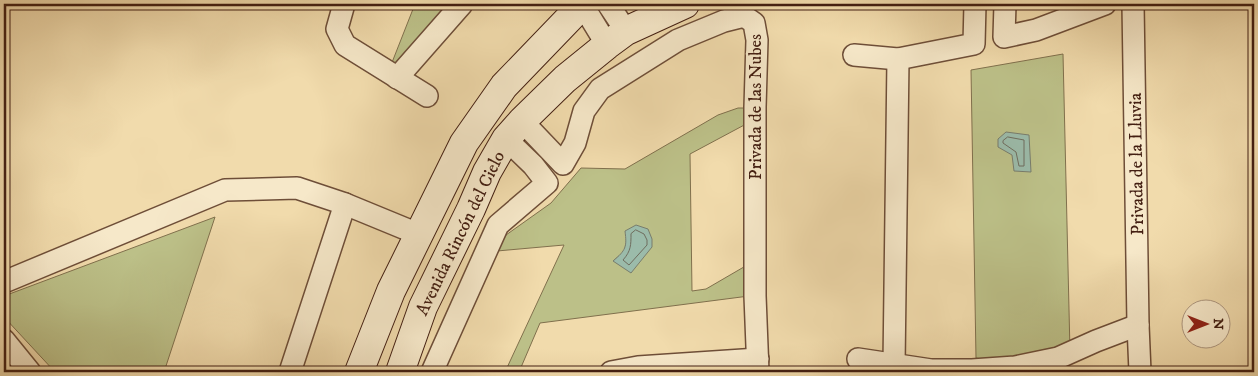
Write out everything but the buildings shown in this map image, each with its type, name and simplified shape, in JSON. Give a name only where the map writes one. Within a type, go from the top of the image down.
[{"type":"street","points":[[344,4],[338,30],[345,46],[427,96]]},
{"type":"street","points":[[398,78],[462,4]]},
{"type":"street","points":[[582,4],[616,38]]},
{"type":"street","name":"Avenida Rincón del Cielo","points":[[359,372],[390,291],[464,143],[504,86],[582,4]]},
{"type":"street","points":[[608,4],[616,38]]},
{"type":"street","name":"Avenida Rincón del Cielo","points":[[400,372],[424,307],[487,172],[514,130],[565,79],[616,38],[685,4]]},
{"type":"street","points":[[854,55],[898,59],[974,44],[976,4]]},
{"type":"street","points":[[1005,4],[1004,37],[1036,30],[1105,4]]},
{"type":"street","name":"Privada de la Lluvia","points":[[1133,4],[1140,372]]},
{"type":"street","name":"Privada de las Nubes","points":[[514,130],[563,164],[575,143],[584,111],[600,88],[678,40],[724,21],[744,16],[754,23],[757,40],[755,296],[758,366],[638,367],[611,372]]},
{"type":"street","points":[[894,365],[898,59]]},
{"type":"street","points":[[432,372],[498,225],[547,182],[534,165],[514,130]]},
{"type":"street","points":[[4,282],[225,190],[296,188],[346,204],[418,234]]},
{"type":"street","points":[[290,372],[346,204]]},
{"type":"street","points":[[858,359],[931,370],[1015,367],[1058,358],[1138,325]]},
{"type":"street","points":[[4,340],[30,372]]},
{"type":"green space","points":[[415,4],[448,4],[400,69],[391,65]]},
{"type":"green space","points":[[1063,54],[1070,352],[1005,364],[976,358],[971,70]]},
{"type":"green space","points":[[738,108],[747,108],[748,123],[690,154],[692,291],[706,289],[749,264],[749,296],[540,323],[519,372],[505,372],[564,245],[497,251],[506,235],[551,203],[581,168],[625,169],[718,115]],"holes":[[[626,244],[631,272],[614,260],[624,252]]]},
{"type":"green space","points":[[215,217],[164,372],[55,372],[4,317],[4,296]]},
{"type":"water","points":[[1006,132],[1029,135],[1031,172],[1014,171],[1012,155],[998,147],[998,139]]},
{"type":"water","points":[[636,225],[648,229],[652,239],[652,247],[631,273],[613,261],[625,248],[625,231]]}]
